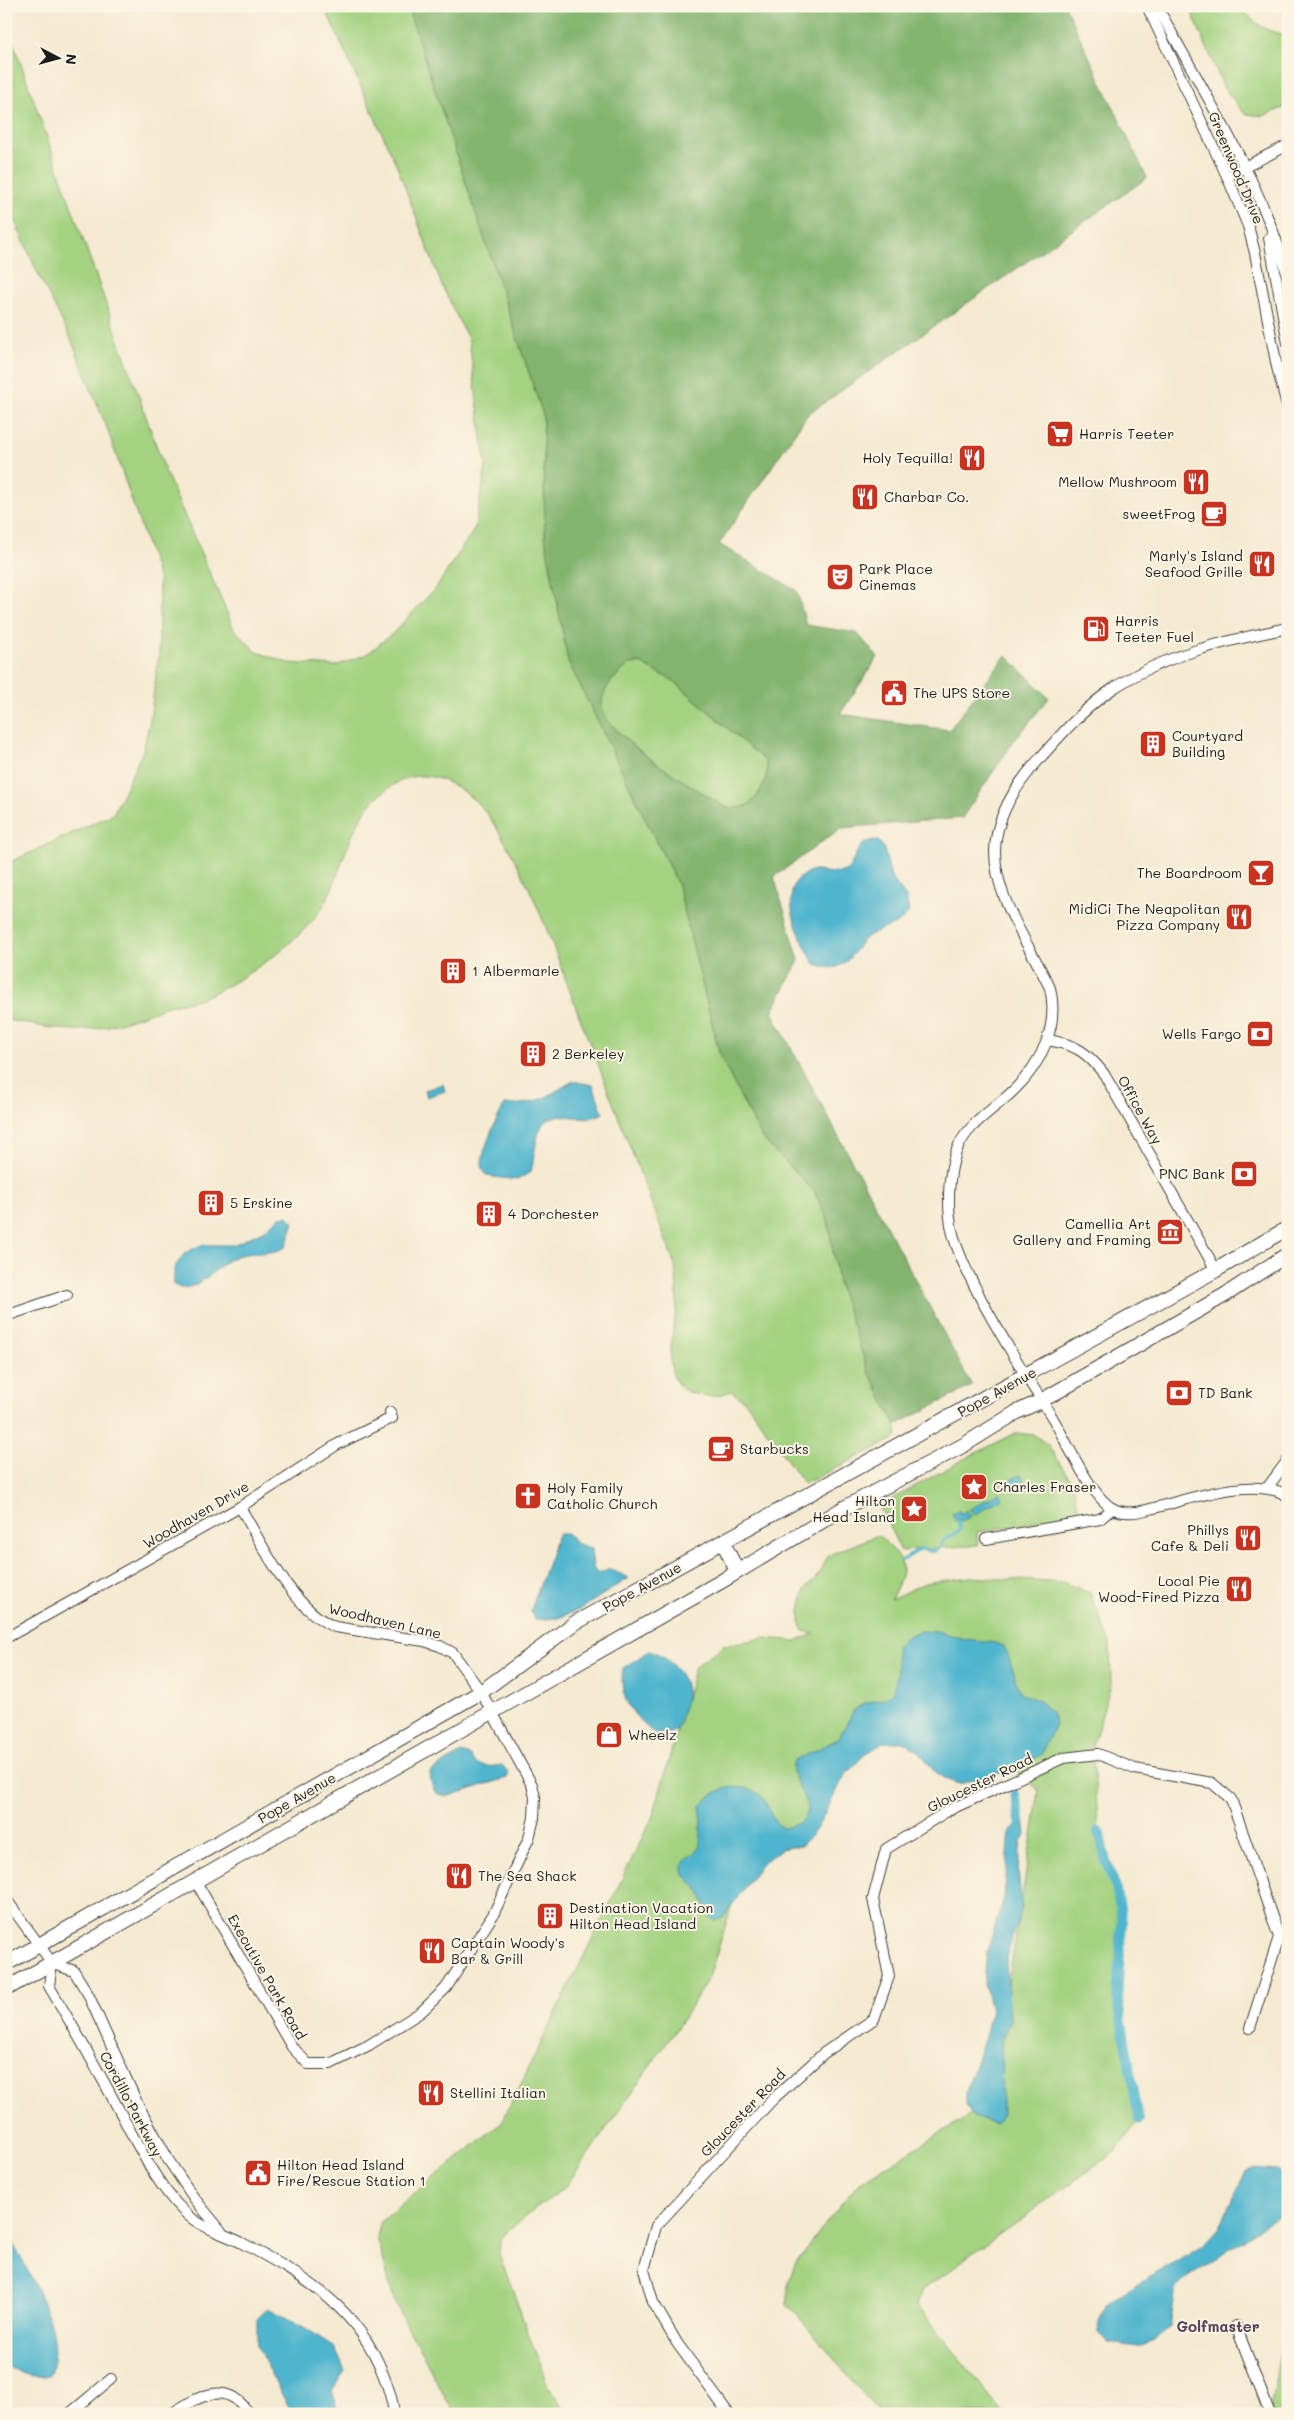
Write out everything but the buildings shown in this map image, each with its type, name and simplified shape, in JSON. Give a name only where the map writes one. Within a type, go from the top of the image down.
[{"type":"main road","name":"Pope Avenue","points":[[6,1964],[481,1692],[575,1624],[1216,1270],[1288,1228]]},
{"type":"main road","name":"Pope Avenue","points":[[6,1989],[844,1508],[964,1445],[1017,1412],[1041,1401],[1225,1295],[1288,1254]]},
{"type":"main road","points":[[723,1542],[737,1571]]},
{"type":"street","name":"Greenwood Drive","points":[[1147,6],[1240,204],[1255,253],[1277,367],[1288,409]]},
{"type":"street","name":"Greenwood Drive","points":[[1156,6],[1246,167],[1260,204],[1274,232],[1288,277]]},
{"type":"street","points":[[1227,176],[1288,145]]},
{"type":"street","name":"Greenwood Drive","points":[[1260,204],[1271,247],[1288,343]]},
{"type":"street","points":[[1288,628],[1179,657],[1136,675],[1110,691],[1088,708],[1034,764],[1019,784],[1000,822],[996,840],[996,862],[1012,917],[1050,988],[1052,1008],[1048,1040],[1042,1055],[1032,1071],[1014,1091],[975,1124],[962,1139],[951,1171],[952,1230],[963,1264],[999,1333],[1092,1488],[1112,1509],[1134,1512],[1247,1486],[1268,1488],[1288,1496]]},
{"type":"street","name":"Office Way","points":[[1048,1040],[1070,1044],[1082,1050],[1104,1074],[1216,1270]]},
{"type":"street","points":[[6,1316],[67,1296]]},
{"type":"street","name":"Woodhaven Drive","points":[[6,1638],[240,1507],[338,1444],[392,1418],[390,1412]]},
{"type":"street","points":[[1268,1488],[1288,1460]]},
{"type":"street","name":"Woodhaven Lane","points":[[240,1507],[286,1581],[306,1609],[318,1618],[335,1626],[440,1646],[461,1661],[481,1692],[490,1712]]},
{"type":"street","points":[[986,1539],[1100,1519],[1112,1509]]},
{"type":"street","name":"Executive Park Road","points":[[196,1880],[264,2001],[299,2056],[308,2064],[328,2064],[369,2045],[421,2012],[446,1988],[493,1915],[529,1838],[534,1818],[535,1797],[532,1785],[490,1712]]},
{"type":"street","name":"Gloucester Road","points":[[729,2414],[677,2343],[654,2302],[644,2270],[656,2226],[773,2098],[824,2052],[874,2020],[889,1976],[873,1899],[886,1849],[949,1810],[1063,1758],[1098,1754],[1135,1769],[1212,1784],[1231,1799],[1279,1937],[1250,2028]]},
{"type":"street","points":[[6,1899],[52,1963]]},
{"type":"street","name":"Cordillo Parkway","points":[[223,2233],[194,2198],[169,2161],[138,2105],[88,1994],[74,1971],[52,1963],[49,1986],[152,2171],[183,2210],[195,2221],[223,2233],[291,2272],[326,2296],[351,2318],[369,2342],[382,2370],[390,2390],[394,2414]]},
{"type":"street","points":[[1236,2326],[1270,2414]]},
{"type":"street","points":[[69,2414],[111,2379]]},
{"type":"street","points":[[170,2414],[194,2399],[219,2393],[240,2401],[249,2414]]},
{"type":"green space","points":[[324,6],[407,6],[543,415],[545,537],[568,661],[678,885],[720,1056],[761,1137],[814,1191],[828,1220],[838,1283],[868,1370],[896,1425],[898,1437],[804,1484],[746,1402],[731,1391],[713,1396],[695,1394],[683,1389],[675,1380],[671,1368],[671,1354],[677,1299],[675,1265],[540,913],[518,865],[490,818],[475,801],[456,787],[433,777],[422,776],[411,777],[382,793],[371,804],[354,831],[329,894],[322,908],[312,921],[269,960],[235,982],[199,999],[167,1006],[120,1023],[99,1028],[59,1029],[6,1020],[6,864],[113,814],[143,751],[150,720],[159,652],[159,580],[107,428],[71,339],[40,278],[6,201],[6,22],[166,473],[234,629],[257,652],[289,663],[336,666],[367,654],[393,633],[436,588],[475,528],[486,467],[469,341],[442,286],[397,166]]},
{"type":"green space","points":[[407,6],[1065,6],[1147,178],[808,414],[719,544],[797,591],[806,625],[857,633],[878,657],[840,714],[949,730],[1006,655],[1049,698],[1014,741],[962,818],[841,828],[774,877],[799,960],[772,1012],[972,1386],[896,1425],[868,1370],[838,1283],[828,1220],[814,1191],[761,1137],[720,1056],[678,885],[568,661],[545,537],[543,415]],"holes":[[[640,663],[674,681],[765,761],[767,772],[764,784],[747,806],[738,808],[725,807],[674,775],[633,745],[606,716],[602,703],[605,692],[612,681],[630,664]]]},
{"type":"green space","points":[[1189,6],[1239,6],[1260,26],[1273,32],[1288,34],[1288,106],[1263,116],[1245,114],[1224,88]]},
{"type":"green space","points":[[640,663],[674,681],[765,761],[767,772],[764,784],[747,806],[725,807],[674,775],[633,745],[606,716],[602,703],[608,686],[630,664]]},
{"type":"green space","points":[[1016,1433],[1034,1435],[1048,1445],[1073,1484],[1079,1511],[1083,1515],[977,1532],[978,1545],[901,1551],[879,1506]]},
{"type":"green space","points":[[878,1535],[899,1557],[901,1564],[900,1578],[891,1599],[925,1583],[970,1577],[1065,1583],[1090,1593],[1110,1644],[1111,1684],[1092,1748],[1099,1831],[1106,1862],[1117,1891],[1122,1922],[1117,1996],[1139,2120],[1115,2152],[923,2289],[917,2305],[1004,2414],[880,2414],[788,2304],[788,2283],[795,2264],[844,2200],[862,2181],[989,2103],[1039,1791],[1015,1769],[876,1719],[808,1831],[751,1846],[709,1977],[683,2019],[566,2186],[509,2229],[500,2241],[499,2254],[548,2386],[567,2414],[454,2414],[394,2301],[377,2237],[381,2221],[502,2122],[653,1816],[695,1666],[724,1645],[765,1638],[796,1641],[814,1634],[804,1631],[800,1621],[800,1609],[805,1590],[816,1578],[829,1555]]},
{"type":"green space","points":[[1288,2347],[1288,2414],[1269,2414],[1280,2352]]},
{"type":"water","points":[[874,840],[880,842],[884,849],[891,877],[906,897],[909,911],[900,921],[864,939],[842,965],[831,968],[814,963],[800,935],[793,914],[791,903],[795,883],[810,871],[835,873],[847,870],[861,846],[866,842]]},
{"type":"water","points":[[573,1081],[593,1085],[603,1113],[589,1118],[565,1116],[550,1119],[544,1123],[539,1132],[531,1172],[517,1180],[487,1176],[482,1166],[482,1159],[494,1125],[505,1105],[541,1099]]},
{"type":"water","points":[[443,1084],[445,1091],[427,1097],[425,1090]]},
{"type":"water","points":[[288,1216],[294,1222],[286,1247],[272,1252],[237,1256],[196,1284],[189,1287],[174,1285],[174,1268],[185,1253],[201,1245],[233,1245],[265,1230],[280,1217]]},
{"type":"water","points":[[1021,1475],[1025,1482],[1020,1485],[1023,1490],[1013,1492],[1009,1480]]},
{"type":"water","points":[[1000,1492],[1003,1498],[974,1515],[970,1509]]},
{"type":"water","points":[[959,1510],[961,1514],[967,1510],[971,1516],[961,1522],[960,1519],[956,1521],[952,1514]]},
{"type":"water","points":[[558,1534],[568,1534],[577,1544],[591,1548],[593,1568],[598,1574],[610,1569],[629,1578],[579,1610],[558,1618],[534,1620],[531,1610]]},
{"type":"water","points":[[919,1631],[940,1632],[964,1639],[991,1642],[1004,1646],[1021,1694],[1038,1700],[1053,1714],[1055,1724],[1041,1755],[1015,1769],[959,1784],[945,1779],[933,1770],[920,1752],[903,1742],[885,1742],[864,1755],[845,1775],[817,1828],[802,1845],[781,1849],[761,1864],[723,1918],[715,1921],[709,1915],[699,1891],[687,1878],[683,1869],[684,1862],[696,1852],[700,1845],[701,1806],[717,1792],[736,1787],[750,1789],[761,1796],[767,1804],[772,1817],[783,1828],[804,1819],[807,1812],[806,1805],[793,1773],[794,1761],[838,1739],[854,1710],[864,1703],[886,1698],[893,1691],[897,1676],[896,1648],[904,1638]]},
{"type":"water","points":[[649,1651],[660,1655],[675,1667],[681,1675],[686,1690],[686,1697],[677,1730],[667,1734],[655,1734],[640,1720],[629,1706],[623,1689],[623,1668]]},
{"type":"water","points":[[461,1753],[470,1756],[480,1765],[502,1765],[509,1773],[507,1778],[449,1796],[439,1795],[432,1786],[430,1772]]},
{"type":"water","points":[[1020,1821],[1024,1821],[1026,1833],[1021,1841],[1018,1869],[1022,1908],[1006,1958],[1010,2021],[1001,2040],[1002,2115],[996,2124],[973,2117],[966,2106],[966,2091],[986,2034],[991,2009],[984,1984],[987,1951],[1004,1898],[1010,1831]]},
{"type":"water","points":[[1254,2168],[1278,2170],[1287,2175],[1286,2211],[1176,2288],[1170,2326],[1155,2341],[1138,2347],[1109,2343],[1099,2333],[1098,2320],[1107,2303],[1204,2244],[1220,2226],[1246,2172]]},
{"type":"water","points":[[6,2231],[24,2263],[49,2321],[53,2340],[53,2358],[49,2375],[32,2376],[6,2366]]},
{"type":"water","points":[[268,2308],[304,2327],[334,2347],[345,2370],[332,2392],[341,2414],[292,2414],[257,2346],[257,2319]]},
{"type":"waterway","points":[[901,1561],[921,1549],[934,1552],[938,1550],[944,1540],[960,1531],[958,1520]]},
{"type":"waterway","points":[[1015,1794],[1020,1821]]},
{"type":"waterway","points":[[1099,1831],[1106,1862],[1117,1891],[1122,1922],[1117,1996],[1139,2120]]},
{"type":"place","name":"Harris Teeter","points":[[1060,434]]},
{"type":"place","name":"Holy Tequilla!","points":[[972,458]]},
{"type":"place","name":"Mellow Mushroom","points":[[1196,482]]},
{"type":"place","name":"Charbar Co.","points":[[865,497]]},
{"type":"place","name":"sweetFrog","points":[[1214,514]]},
{"type":"place","name":"Marly's Island Seafood Grille","points":[[1262,564]]},
{"type":"place","name":"Park Place Cinemas","points":[[840,577]]},
{"type":"place","name":"Harris Teeter Fuel","points":[[1096,629]]},
{"type":"place","name":"The UPS Store","points":[[894,693]]},
{"type":"place","name":"Courtyard Building","points":[[1153,744]]},
{"type":"place","name":"The Boardroom","points":[[1261,873]]},
{"type":"place","name":"MidiCi The Neapolitan Pizza Company","points":[[1239,917]]},
{"type":"place","name":"1 Albermarle","points":[[453,971]]},
{"type":"place","name":"Wells Fargo","points":[[1260,1034]]},
{"type":"place","name":"2 Berkeley","points":[[533,1054]]},
{"type":"place","name":"PNC Bank","points":[[1244,1174]]},
{"type":"place","name":"5 Erskine","points":[[211,1203]]},
{"type":"place","name":"4 Dorchester","points":[[489,1214]]},
{"type":"place","name":"Camellia Art Gallery and Framing","points":[[1170,1232]]},
{"type":"place","name":"TD Bank","points":[[1179,1393]]},
{"type":"place","name":"Starbucks","points":[[721,1449]]},
{"type":"place","name":"Charles Fraser","points":[[974,1487]]},
{"type":"place","name":"Holy Family Catholic Church","points":[[528,1496]]},
{"type":"place","name":"Hilton Head Island","points":[[914,1509]]},
{"type":"place","name":"Phillys Cafe & Deli","points":[[1248,1538]]},
{"type":"place","name":"Local Pie Wood-Fired Pizza","points":[[1239,1589]]},
{"type":"place","name":"Wheelz","points":[[609,1735]]},
{"type":"place","name":"The Sea Shack","points":[[459,1876]]},
{"type":"place","name":"Destination Vacation Hilton Head Island","points":[[550,1916]]},
{"type":"place","name":"Captain Woody's Bar & Grill","points":[[432,1951]]},
{"type":"place","name":"Stellini Italian","points":[[431,2093]]},
{"type":"place","name":"Hilton Head Island Fire/Rescue Station 1","points":[[258,2173]]},
{"type":"district","name":"Golfmaster","points":[[1218,2327]]}]
